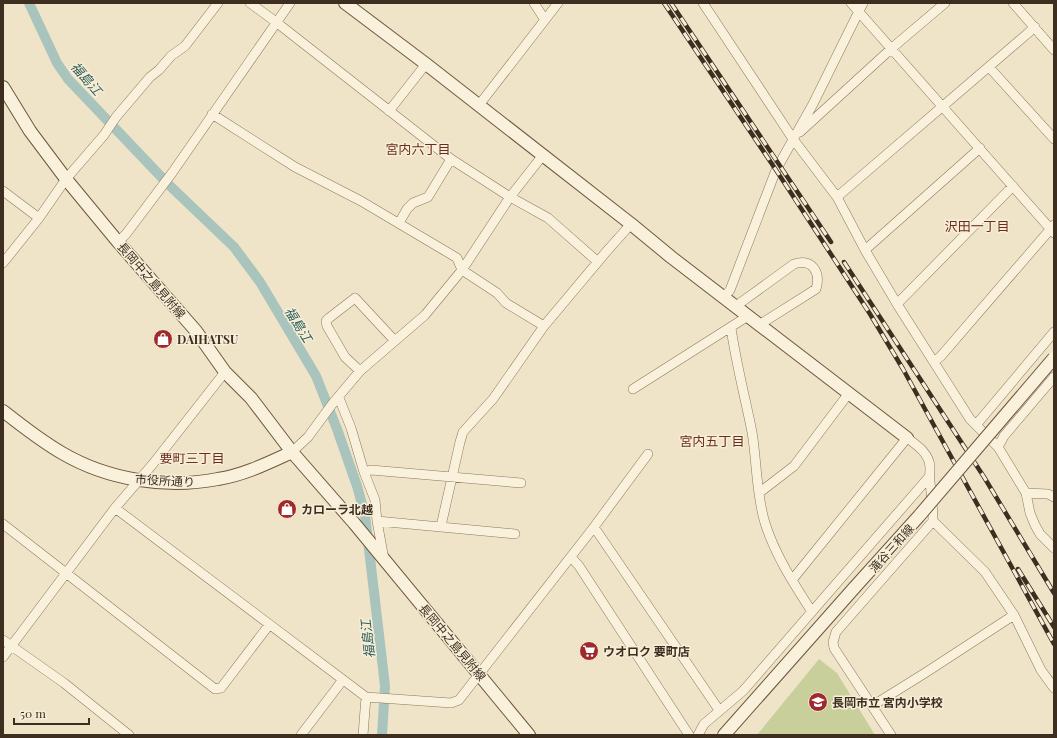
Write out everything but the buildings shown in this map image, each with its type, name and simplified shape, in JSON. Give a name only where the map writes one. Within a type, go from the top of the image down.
[{"type":"main road","points":[[345,3],[479,105],[671,257],[907,438]]},
{"type":"main road","name":"長岡中之島見附線","points":[[3,87],[30,131],[66,179],[118,242],[196,331],[225,372],[251,398],[292,452],[354,522],[529,735]]},
{"type":"main road","name":"滝谷三和線","points":[[724,735],[920,516],[1054,358]]},
{"type":"main road","name":"市役所通り","points":[[3,411],[63,454],[94,468],[139,480],[183,483],[218,479],[251,469],[292,452]]},
{"type":"street","points":[[3,263],[39,218],[66,179],[104,135],[116,117],[150,77],[159,70],[171,56],[185,46],[218,3]]},
{"type":"street","points":[[250,3],[452,159],[510,197],[548,218],[598,262]]},
{"type":"street","points":[[118,242],[126,234],[172,173],[290,3]]},
{"type":"street","points":[[534,3],[545,20]]},
{"type":"street","points":[[479,105],[558,3]]},
{"type":"street","points":[[703,3],[793,139],[836,197],[897,304],[970,419],[998,446],[1026,493],[1030,513],[1035,525],[1040,534],[1054,548]]},
{"type":"street","points":[[852,3],[860,7],[892,48],[942,106],[1053,229],[941,356],[934,362]]},
{"type":"street","points":[[793,139],[892,48],[945,3]]},
{"type":"street","points":[[1013,3],[1054,50]]},
{"type":"street","points":[[724,297],[730,290],[779,164],[813,104],[860,7]]},
{"type":"street","points":[[836,197],[1035,27]]},
{"type":"street","points":[[390,111],[426,64]]},
{"type":"street","points":[[989,67],[1054,139]]},
{"type":"street","points":[[212,114],[295,168],[361,201],[457,258],[462,270],[497,292],[506,303],[544,326]]},
{"type":"street","points":[[865,250],[980,148]]},
{"type":"street","points":[[292,452],[308,437],[318,421],[360,371],[425,315],[462,270],[510,197],[543,155]]},
{"type":"street","points":[[399,223],[407,209],[413,203],[428,197],[452,159]]},
{"type":"street","points":[[897,304],[1013,186]]},
{"type":"street","points":[[3,191],[39,218]]},
{"type":"street","points":[[441,526],[463,432],[493,399],[544,326],[631,224]]},
{"type":"street","points":[[736,306],[794,264],[798,262],[812,266],[818,275],[818,284],[816,289],[759,325]]},
{"type":"street","points":[[360,371],[345,357],[327,326],[326,321],[329,318],[355,298],[395,341]]},
{"type":"street","points":[[633,389],[748,316]]},
{"type":"street","points":[[730,328],[734,354],[752,433],[759,493],[765,523],[776,550],[792,580],[812,612]]},
{"type":"street","points":[[976,425],[1054,332]]},
{"type":"street","points":[[3,657],[115,508],[225,372]]},
{"type":"street","points":[[998,446],[1008,431],[1054,377]]},
{"type":"street","points":[[759,493],[794,466],[849,393]]},
{"type":"street","points":[[336,400],[351,428],[364,472],[375,500],[380,554]]},
{"type":"street","points":[[792,580],[907,438],[919,446],[928,460],[930,468],[929,477],[934,511],[933,521],[926,527],[836,632],[833,642],[834,648],[891,735]]},
{"type":"street","points":[[115,508],[342,681],[370,697],[451,703],[459,700],[571,557],[648,454]]},
{"type":"street","points":[[364,472],[371,470],[521,483]]},
{"type":"street","points":[[698,735],[704,724],[743,691],[929,477]]},
{"type":"street","points":[[1026,493],[1048,494],[1054,496]]},
{"type":"street","points":[[377,521],[515,534]]},
{"type":"street","points":[[933,521],[985,572],[1014,615],[1041,670],[1054,688]]},
{"type":"street","points":[[3,524],[215,689],[221,688],[268,625]]},
{"type":"street","points":[[594,527],[719,710]]},
{"type":"street","points":[[571,557],[579,566],[690,735]]},
{"type":"street","points":[[872,706],[1014,615]]},
{"type":"street","points":[[3,640],[64,683],[129,735]]},
{"type":"street","points":[[301,735],[342,681]]},
{"type":"street","points":[[363,735],[370,697]]},
{"type":"green space","name":"長岡市立 宮内小学校","points":[[819,659],[837,673],[875,735],[757,735]]},
{"type":"waterway","name":"福島江","points":[[29,3],[57,63],[68,79],[168,184],[234,247],[260,282],[316,376],[337,429],[357,486],[365,515],[385,686],[382,735]]},
{"type":"railway","points":[[664,3],[870,314],[903,369],[1054,644]]},
{"type":"railway","points":[[671,3],[831,242]]},
{"type":"railway","points":[[844,262],[984,477],[1054,593]]},
{"type":"railway","points":[[1018,569],[1054,627]]},
{"type":"place","name":"DAIHATSU","points":[[163,339]]},
{"type":"place","name":"カローラ北越","points":[[287,509]]},
{"type":"place","name":"ウオロク 要町店","points":[[589,651]]},
{"type":"place","name":"長岡市立 宮内小学校","points":[[818,702]]},
{"type":"district","name":"宮内六丁目","points":[[418,148]]},
{"type":"district","name":"沢田一丁目","points":[[977,225]]},
{"type":"district","name":"宮内五丁目","points":[[712,440]]},
{"type":"district","name":"要町三丁目","points":[[192,457]]}]
